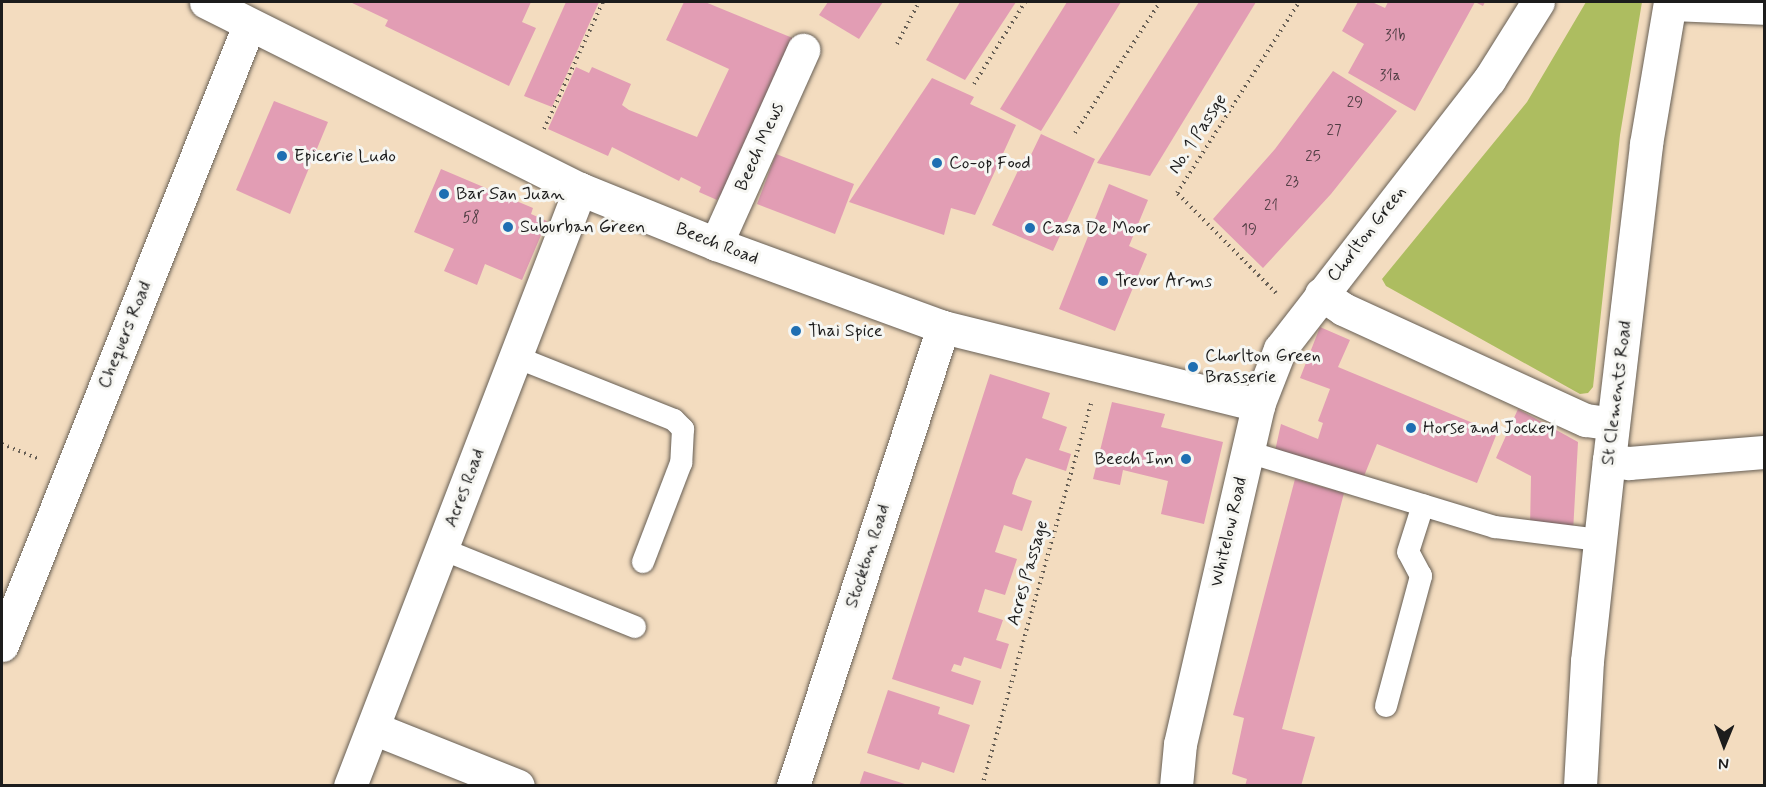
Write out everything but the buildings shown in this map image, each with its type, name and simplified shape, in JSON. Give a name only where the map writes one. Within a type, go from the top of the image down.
[{"type":"street","name":"Beech Road","points":[[206,2],[580,189],[716,244],[943,327],[1258,405]]},
{"type":"street","name":"Chorlton Green","points":[[1311,306],[1489,80],[1539,2]]},
{"type":"street","points":[[1670,3],[1764,8]]},
{"type":"street","name":"St Clements Road","points":[[1580,786],[1587,661],[1608,460],[1646,144],[1670,3]]},
{"type":"street","name":"Chequers Road","points":[[2,645],[249,25]]},
{"type":"street","name":"Beech Mews","points":[[716,244],[803,50]]},
{"type":"street","name":"Acres Road","points":[[350,786],[580,189]]},
{"type":"street","name":"Chorlton Green","points":[[1311,306],[1343,309],[1586,420],[1613,424]]},
{"type":"street","name":"Whitelow Road","points":[[1176,786],[1180,744],[1258,405],[1280,350],[1311,306]]},
{"type":"street","name":"Stockton Road","points":[[793,786],[943,327]]},
{"type":"street","points":[[1608,460],[1629,463],[1764,452]]},
{"type":"street","points":[[373,728],[518,786]]},
{"type":"lane","points":[[516,357],[674,420],[683,429],[685,441],[681,463],[643,562]]},
{"type":"lane","points":[[1248,452],[1495,527],[1600,540]]},
{"type":"lane","points":[[1386,706],[1421,576],[1408,552],[1423,505]]},
{"type":"lane","points":[[442,549],[635,627]]},
{"type":"path","points":[[528,164],[603,2]]},
{"type":"path","points":[[897,44],[919,2]]},
{"type":"path","points":[[974,84],[1024,2]]},
{"type":"path","points":[[1075,133],[1160,2]]},
{"type":"path","name":"No. 1 Passge","points":[[1299,2],[1177,193],[1311,306]]},
{"type":"path","name":"Acres Passage","points":[[982,786],[1101,367]]},
{"type":"green space","points":[[1586,2],[1642,2],[1620,135],[1593,387],[1588,393],[1580,394],[1386,286],[1382,279],[1527,102]]},
{"type":"place","name":"Epicerie Ludo","points":[[282,156]]},
{"type":"place","name":"Co-op Food","points":[[937,163]]},
{"type":"place","name":"Bar San Juan","points":[[444,194]]},
{"type":"place","name":"Suburban Green","points":[[508,227]]},
{"type":"place","name":"Casa De Moor","points":[[1030,228]]},
{"type":"place","name":"Trevor Arms","points":[[1103,281]]},
{"type":"place","name":"Thai Spice","points":[[796,331]]},
{"type":"place","name":"Chorlton Green Brasserie","points":[[1193,367]]},
{"type":"place","name":"Horse and Jockey","points":[[1411,428]]},
{"type":"place","name":"Beech Inn","points":[[1186,459]]}]
